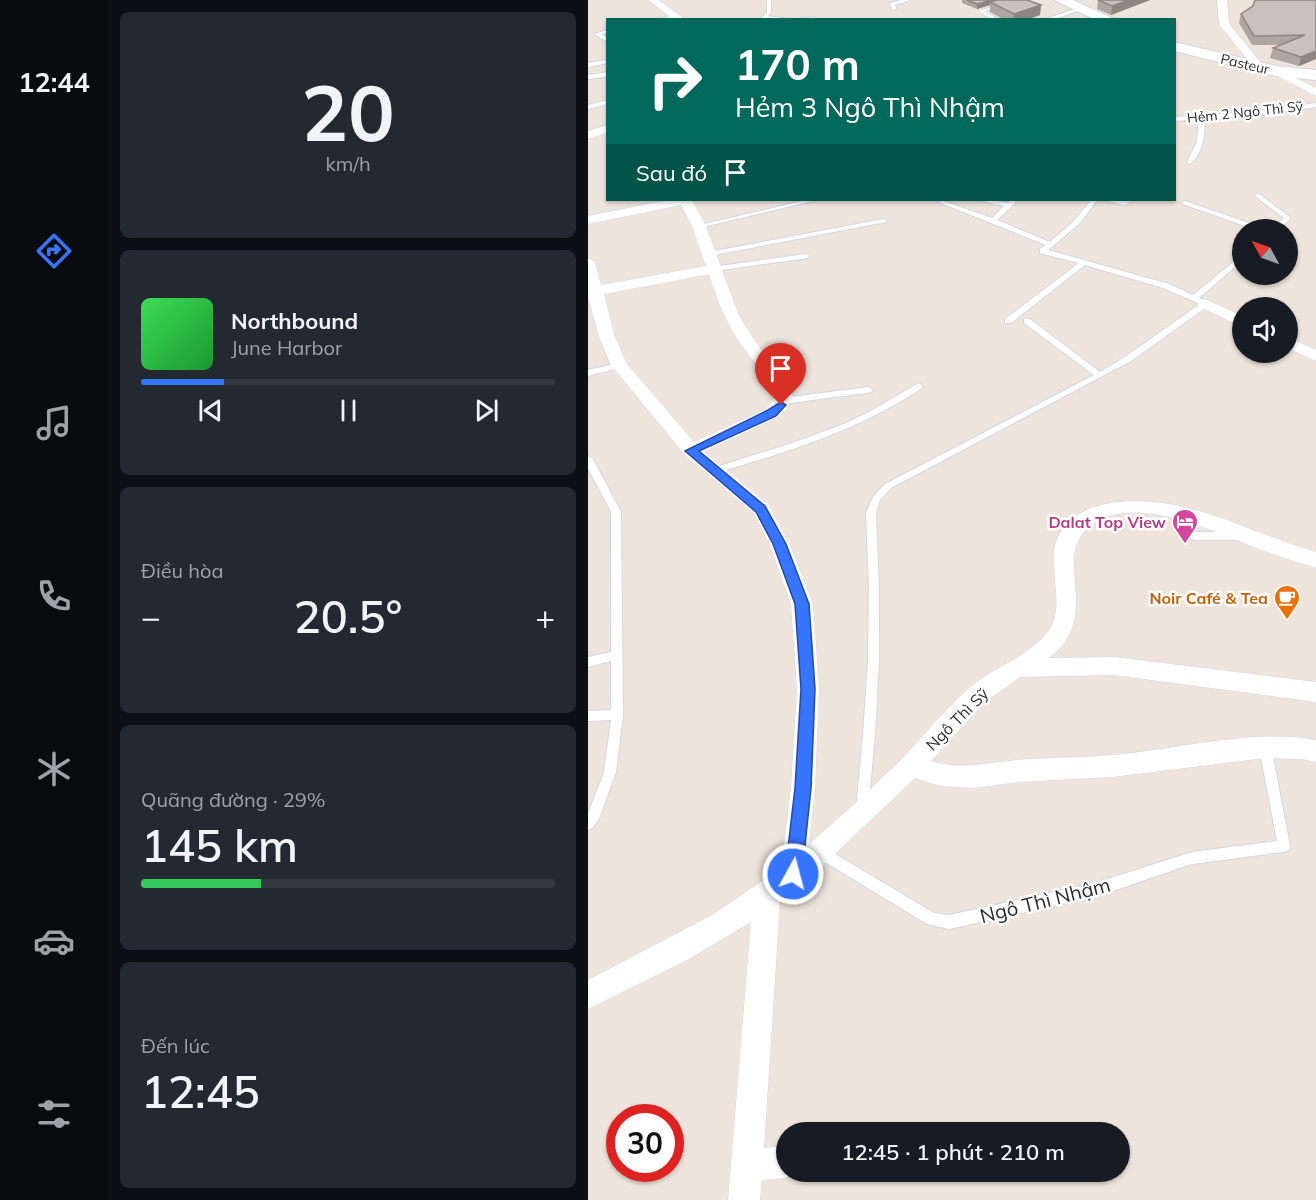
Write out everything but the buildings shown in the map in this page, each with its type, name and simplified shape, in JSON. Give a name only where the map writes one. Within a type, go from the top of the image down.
[{"type":"street","points":[[653,0],[678,18]]},
{"type":"street","points":[[1222,0],[1224,24],[1259,67]]},
{"type":"street","points":[[1075,3],[1105,18]]},
{"type":"street","name":"Pasteur","points":[[1176,46],[1276,71],[1316,75]]},
{"type":"street","points":[[1276,71],[1316,93]]},
{"type":"street","points":[[588,135],[606,129]]},
{"type":"street","points":[[588,220],[680,201]]},
{"type":"street","points":[[686,201],[699,226],[731,316],[748,343],[781,385],[784,397],[772,413],[691,451]]},
{"type":"street","points":[[592,291],[711,261]]},
{"type":"street","points":[[588,262],[592,291],[619,365],[691,451],[761,509],[780,544],[802,604],[808,689],[803,788],[793,874]]},
{"type":"street","points":[[1199,301],[1232,317]]},
{"type":"street","points":[[1298,347],[1316,356]]},
{"type":"street","name":"Ngô Thì Sỹ","points":[[588,995],[724,924],[767,896],[820,851],[911,766],[979,693],[1020,668],[1056,638],[1067,618],[1064,543],[1076,525],[1094,513],[1112,508],[1143,505],[1212,522],[1316,560]]},
{"type":"street","points":[[1020,668],[1114,666],[1316,692]]},
{"type":"street","points":[[911,766],[940,775],[974,777],[1018,771],[1112,766],[1265,747],[1302,748],[1316,751]]},
{"type":"street","points":[[744,1200],[767,896]]},
{"type":"street","points":[[748,1165],[776,1163]]},
{"type":"lane","points":[[764,18],[769,12],[769,0]]},
{"type":"lane","points":[[894,9],[892,4],[908,0]]},
{"type":"lane","points":[[994,18],[980,11],[1025,0]]},
{"type":"lane","points":[[1049,18],[1075,3]]},
{"type":"lane","points":[[606,32],[597,34],[606,40]]},
{"type":"lane","points":[[588,65],[606,61]]},
{"type":"lane","points":[[588,77],[606,74]]},
{"type":"lane","points":[[588,107],[606,102]]},
{"type":"lane","name":"Hẻm 2 Ngô Thì Sỹ","points":[[1176,119],[1316,105]]},
{"type":"lane","points":[[1190,162],[1198,151],[1202,138],[1202,118]]},
{"type":"lane","points":[[1257,195],[1287,219]]},
{"type":"lane","points":[[699,226],[810,201]]},
{"type":"lane","points":[[996,201],[1012,202]]},
{"type":"lane","points":[[1093,201],[1085,214],[1043,251],[1166,286],[1199,301]]},
{"type":"lane","points":[[1113,201],[1125,203],[1128,201]]},
{"type":"lane","points":[[941,202],[1051,245]]},
{"type":"lane","points":[[993,221],[1012,202]]},
{"type":"lane","points":[[1185,203],[1232,219]]},
{"type":"lane","points":[[711,261],[884,221]]},
{"type":"lane","points":[[711,261],[806,256]]},
{"type":"lane","points":[[1008,321],[1084,263]]},
{"type":"lane","points":[[862,812],[870,734],[876,634],[871,513],[876,499],[888,486],[1015,422],[1128,359],[1199,301],[1232,267]]},
{"type":"lane","points":[[1027,321],[1099,375]]},
{"type":"lane","points":[[588,373],[619,365]]},
{"type":"lane","points":[[716,470],[829,434],[896,403],[920,386]]},
{"type":"lane","points":[[783,401],[869,390]]},
{"type":"lane","points":[[588,459],[616,512],[617,715],[610,772],[595,815],[588,824]]},
{"type":"lane","points":[[1194,536],[1247,536]]},
{"type":"lane","points":[[588,662],[616,655]]},
{"type":"lane","points":[[588,716],[617,715]]},
{"type":"lane","name":"Ngô Thì Nhậm","points":[[820,851],[932,919],[949,922],[978,918],[1016,906],[1095,890],[1192,858],[1284,846],[1265,747]]},
{"type":"place","name":"Dalat Top View","points":[[1185,545]]},
{"type":"place","name":"Noir Café & Tea","points":[[1287,621]]},
{"type":"route","points":[[781,405],[772,413],[691,451],[761,509],[780,544],[802,604],[808,689],[803,788],[793,874]]}]
